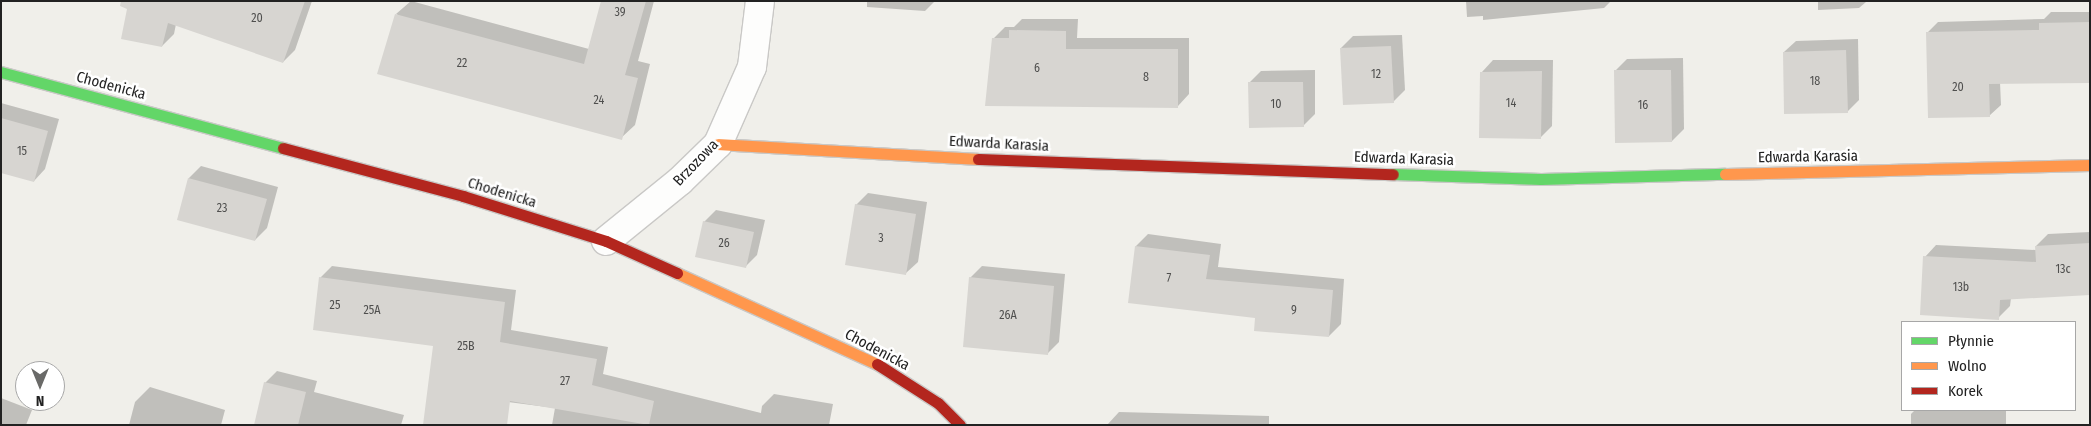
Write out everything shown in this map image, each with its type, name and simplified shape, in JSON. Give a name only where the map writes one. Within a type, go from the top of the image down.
[{"type":"street","name":"Brzozowa","points":[[606,241],[680,181],[718,144],[752,68],[760,1]]},
{"type":"street","name":"Chodenicka","points":[[1,72],[463,196],[606,241],[880,365],[938,403],[960,425]]},
{"type":"street","name":"Edwarda Karasia","points":[[718,144],[1002,160],[1541,179],[2090,165]]},
{"type":"building","points":[[121,1],[305,1],[283,63],[168,23],[162,47],[121,39],[127,9],[120,6]]},
{"type":"building","points":[[601,1],[646,1],[625,75],[638,78],[622,140],[377,74],[395,14],[584,64]]},
{"type":"building","points":[[2090,22],[2090,83],[1989,84],[1990,117],[1928,118],[1926,32],[2039,30],[2039,23]]},
{"type":"building","points":[[1009,30],[1066,31],[1066,49],[1178,49],[1178,108],[985,106],[992,38],[1009,38]]},
{"type":"building","points":[[1391,46],[1394,103],[1343,105],[1340,48]]},
{"type":"building","points":[[1846,50],[1848,113],[1784,114],[1783,52]]},
{"type":"building","points":[[1614,70],[1671,70],[1672,142],[1615,143]]},
{"type":"building","points":[[1542,71],[1541,139],[1479,138],[1480,72]]},
{"type":"building","points":[[1248,82],[1303,82],[1304,127],[1249,128]]},
{"type":"building","points":[[1,118],[48,131],[34,182],[1,173]]},
{"type":"building","points":[[188,178],[267,199],[255,241],[177,220]]},
{"type":"building","points":[[855,204],[916,214],[906,275],[845,265]]},
{"type":"building","points":[[703,221],[754,232],[746,268],[695,257]]},
{"type":"building","points":[[2090,243],[2090,295],[2000,300],[1999,320],[1920,315],[1923,256],[2036,262],[2035,246]]},
{"type":"building","points":[[1135,246],[1210,255],[1206,279],[1333,290],[1329,337],[1254,331],[1255,318],[1128,303]]},
{"type":"building","points":[[319,277],[505,302],[500,342],[597,359],[592,385],[654,401],[649,425],[510,401],[507,425],[423,425],[433,346],[313,330]]},
{"type":"building","points":[[969,277],[1054,286],[1048,355],[963,347]]},
{"type":"building","points":[[264,382],[306,392],[298,425],[254,425]]},
{"type":"traffic: fast","points":[[1,72],[283,148]]},
{"type":"traffic: fast","points":[[1393,174],[1541,179],[1725,174]]},
{"type":"traffic: slow","points":[[718,144],[978,159]]},
{"type":"traffic: slow","points":[[1725,174],[2090,165]]},
{"type":"traffic: slow","points":[[677,273],[877,364]]},
{"type":"traffic: jam","points":[[283,148],[463,196],[606,241],[677,273]]},
{"type":"traffic: jam","points":[[978,159],[1393,174]]},
{"type":"traffic: jam","points":[[877,364],[938,403],[960,425]]}]
